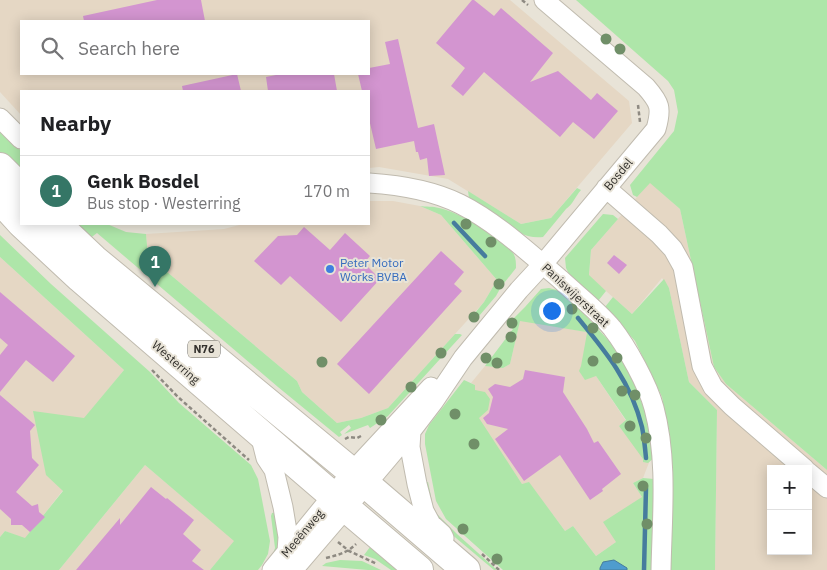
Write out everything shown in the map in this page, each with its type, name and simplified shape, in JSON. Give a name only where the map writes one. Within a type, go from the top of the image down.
[{"type":"highway","points":[[0,167],[20,187]]},
{"type":"highway","name":"Westerring","points":[[0,200],[20,221]]},
{"type":"highway","name":"Westerring","points":[[24,225],[80,278],[419,570]]},
{"type":"highway","name":"N76","points":[[58,225],[94,259],[459,564]]},
{"type":"street","name":"Bosdel","points":[[359,479],[411,431],[463,358],[656,129],[660,115],[657,99],[646,87],[537,3]]},
{"type":"street","points":[[0,118],[20,138]]},
{"type":"street","name":"Paniswijerstraat","points":[[370,183],[394,184],[427,192],[460,204],[488,221],[543,264],[612,328],[641,375],[654,407],[660,436],[663,478],[661,570]]},
{"type":"street","points":[[606,188],[659,234],[673,249],[683,267],[702,366],[713,388],[800,465]]},
{"type":"street","name":"Bosdel","points":[[359,479],[442,375],[463,358]]},
{"type":"street","points":[[411,431],[410,447],[424,511],[431,524],[442,534],[459,564]]},
{"type":"street","points":[[260,434],[266,458],[274,470],[284,507],[288,537],[287,552]]},
{"type":"street","points":[[812,475],[827,488]]},
{"type":"street","points":[[340,502],[359,479]]},
{"type":"street","name":"Meeënweg","points":[[272,570],[287,552],[340,502]]},
{"type":"street","name":"Meeënweg","points":[[293,570],[340,502]]},
{"type":"path","points":[[522,0],[537,3]]},
{"type":"path","points":[[637,102],[640,125]]},
{"type":"path","points":[[151,369],[178,397],[250,460]]},
{"type":"path","points":[[334,538],[349,551],[378,564]]},
{"type":"path","points":[[322,559],[349,551]]},
{"type":"shaded area","points":[[0,0],[510,0],[629,101],[632,123],[551,218],[521,224],[448,179],[379,167],[370,168],[370,90],[20,90],[20,114],[0,92]]},
{"type":"shaded area","points":[[650,182],[680,209],[714,367],[726,384],[827,470],[827,570],[715,570],[717,410],[689,382],[669,288],[662,278],[632,314],[589,276],[591,250]]},
{"type":"shaded area","points":[[370,201],[393,201],[420,206],[441,215],[497,280],[484,302],[388,408],[361,418],[337,423],[302,392],[297,381],[148,256],[146,234],[224,229],[239,225],[370,225]]},
{"type":"shaded area","points":[[0,257],[124,370],[84,419],[63,490],[25,539],[5,531],[0,537]]},
{"type":"shaded area","points":[[520,320],[587,332],[596,376],[626,421],[619,426],[650,460],[643,478],[633,483],[642,497],[616,542],[596,556],[573,526],[565,531],[529,483],[522,484],[478,418],[488,410],[474,389],[475,385],[471,383],[485,366],[503,368],[510,364]]},
{"type":"shaded area","points":[[145,465],[235,541],[210,570],[59,570]]},
{"type":"green space","points":[[576,0],[827,0],[827,470],[726,384],[714,367],[680,209],[650,183],[637,197],[633,195],[630,185],[674,131],[678,112],[674,90],[668,81]]},
{"type":"green space","points":[[0,128],[20,150],[20,175],[0,152]]},
{"type":"green space","points":[[577,188],[581,190],[543,237],[528,236],[518,231],[497,215],[472,201],[469,198],[468,191],[521,224],[551,218]]},
{"type":"green space","points":[[420,206],[434,207],[457,214],[500,240],[514,255],[516,268],[474,322],[470,319],[484,302],[497,280],[441,215]]},
{"type":"green space","points":[[603,214],[613,215],[618,219],[591,250],[589,275],[606,291],[598,301],[570,276],[566,268],[565,258]]},
{"type":"green space","points":[[73,225],[109,225],[126,232],[146,234],[148,256],[297,381],[302,392],[337,423],[361,418],[388,408],[455,334],[462,335],[388,416],[370,428],[368,425],[344,434],[351,428],[349,425],[340,432],[342,435],[339,437],[97,233],[89,239]]},
{"type":"green space","points":[[0,235],[51,284],[150,372],[179,403],[251,465],[258,479],[270,541],[268,554],[258,570],[210,570],[234,541],[145,465],[59,570],[0,570],[0,537],[5,531],[25,538],[63,491],[46,475],[33,411],[84,418],[124,370],[0,257]]},
{"type":"green space","points":[[664,279],[669,288],[689,382],[717,410],[715,570],[670,570],[671,449],[662,397],[635,341],[605,307],[613,297],[632,314]]},
{"type":"green space","points":[[541,289],[557,290],[577,306],[610,342],[632,377],[648,419],[654,458],[648,463],[643,462],[643,459],[619,426],[626,420],[596,376],[585,380],[579,371],[586,332],[520,321],[510,364],[503,368],[485,366],[513,329],[507,325]]},
{"type":"green space","points":[[464,380],[475,385],[475,390],[485,392],[490,399],[488,410],[479,418],[522,484],[529,482],[565,531],[573,526],[596,556],[616,542],[603,522],[642,497],[633,483],[643,478],[654,479],[653,570],[503,570],[446,519],[436,501],[425,444],[425,434],[429,425]]},
{"type":"green space","points":[[428,482],[433,506],[437,514],[497,570],[494,570],[437,522],[423,483]]},
{"type":"green space","points":[[277,512],[280,547],[273,554],[275,548],[271,516],[272,513]]},
{"type":"green space","points":[[373,543],[406,570],[391,570],[375,559],[364,555]]},
{"type":"green space","points":[[340,560],[362,561],[381,570],[322,566],[326,563]]},
{"type":"water","points":[[614,560],[627,568],[627,570],[600,570],[603,562]]},
{"type":"building","points":[[157,0],[201,0],[205,20],[84,20],[83,16]]},
{"type":"building","points":[[472,0],[494,16],[501,8],[553,53],[530,82],[558,71],[591,100],[597,93],[618,111],[594,139],[573,122],[560,137],[484,72],[463,96],[451,86],[465,68],[436,43]]},
{"type":"building","points":[[398,39],[418,128],[434,124],[445,175],[429,176],[427,158],[420,160],[414,141],[376,149],[370,123],[370,90],[362,90],[358,75],[370,75],[370,68],[390,64],[385,42]]},
{"type":"building","points":[[237,75],[241,90],[183,90],[182,86]]},
{"type":"building","points":[[276,75],[334,75],[337,90],[268,90],[266,77]]},
{"type":"building","points":[[304,227],[330,250],[345,233],[370,256],[364,263],[380,279],[341,322],[290,276],[281,285],[254,261],[278,236],[297,235]]},
{"type":"building","points":[[441,251],[464,272],[454,284],[462,291],[369,394],[337,364]]},
{"type":"building","points":[[614,255],[627,265],[619,274],[607,263]]},
{"type":"building","points":[[0,292],[75,356],[53,382],[26,360],[0,392],[0,355],[8,345],[0,338]]},
{"type":"building","points":[[525,370],[565,377],[563,392],[594,443],[598,441],[621,474],[590,500],[560,455],[524,481],[495,439],[508,429],[487,424],[483,418],[489,413],[493,397],[488,389],[495,384],[510,387],[523,379]]},
{"type":"building","points":[[0,395],[35,425],[30,431],[32,458],[39,465],[16,492],[32,506],[38,504],[39,512],[45,517],[30,532],[22,525],[11,525],[11,519],[0,509]]},
{"type":"building","points":[[151,487],[194,520],[183,534],[201,550],[192,561],[204,570],[76,570],[120,518],[120,525]]},
{"type":"waterway","points":[[454,223],[485,256]]},
{"type":"waterway","points":[[578,318],[608,356],[631,396],[642,427],[646,458]]},
{"type":"waterway","points":[[644,570],[646,488]]},
{"type":"place","name":"Peter Motor Works BVBA","points":[[330,269]]},
{"type":"place","name":"Genk Bosdel","points":[[155,287]]}]
